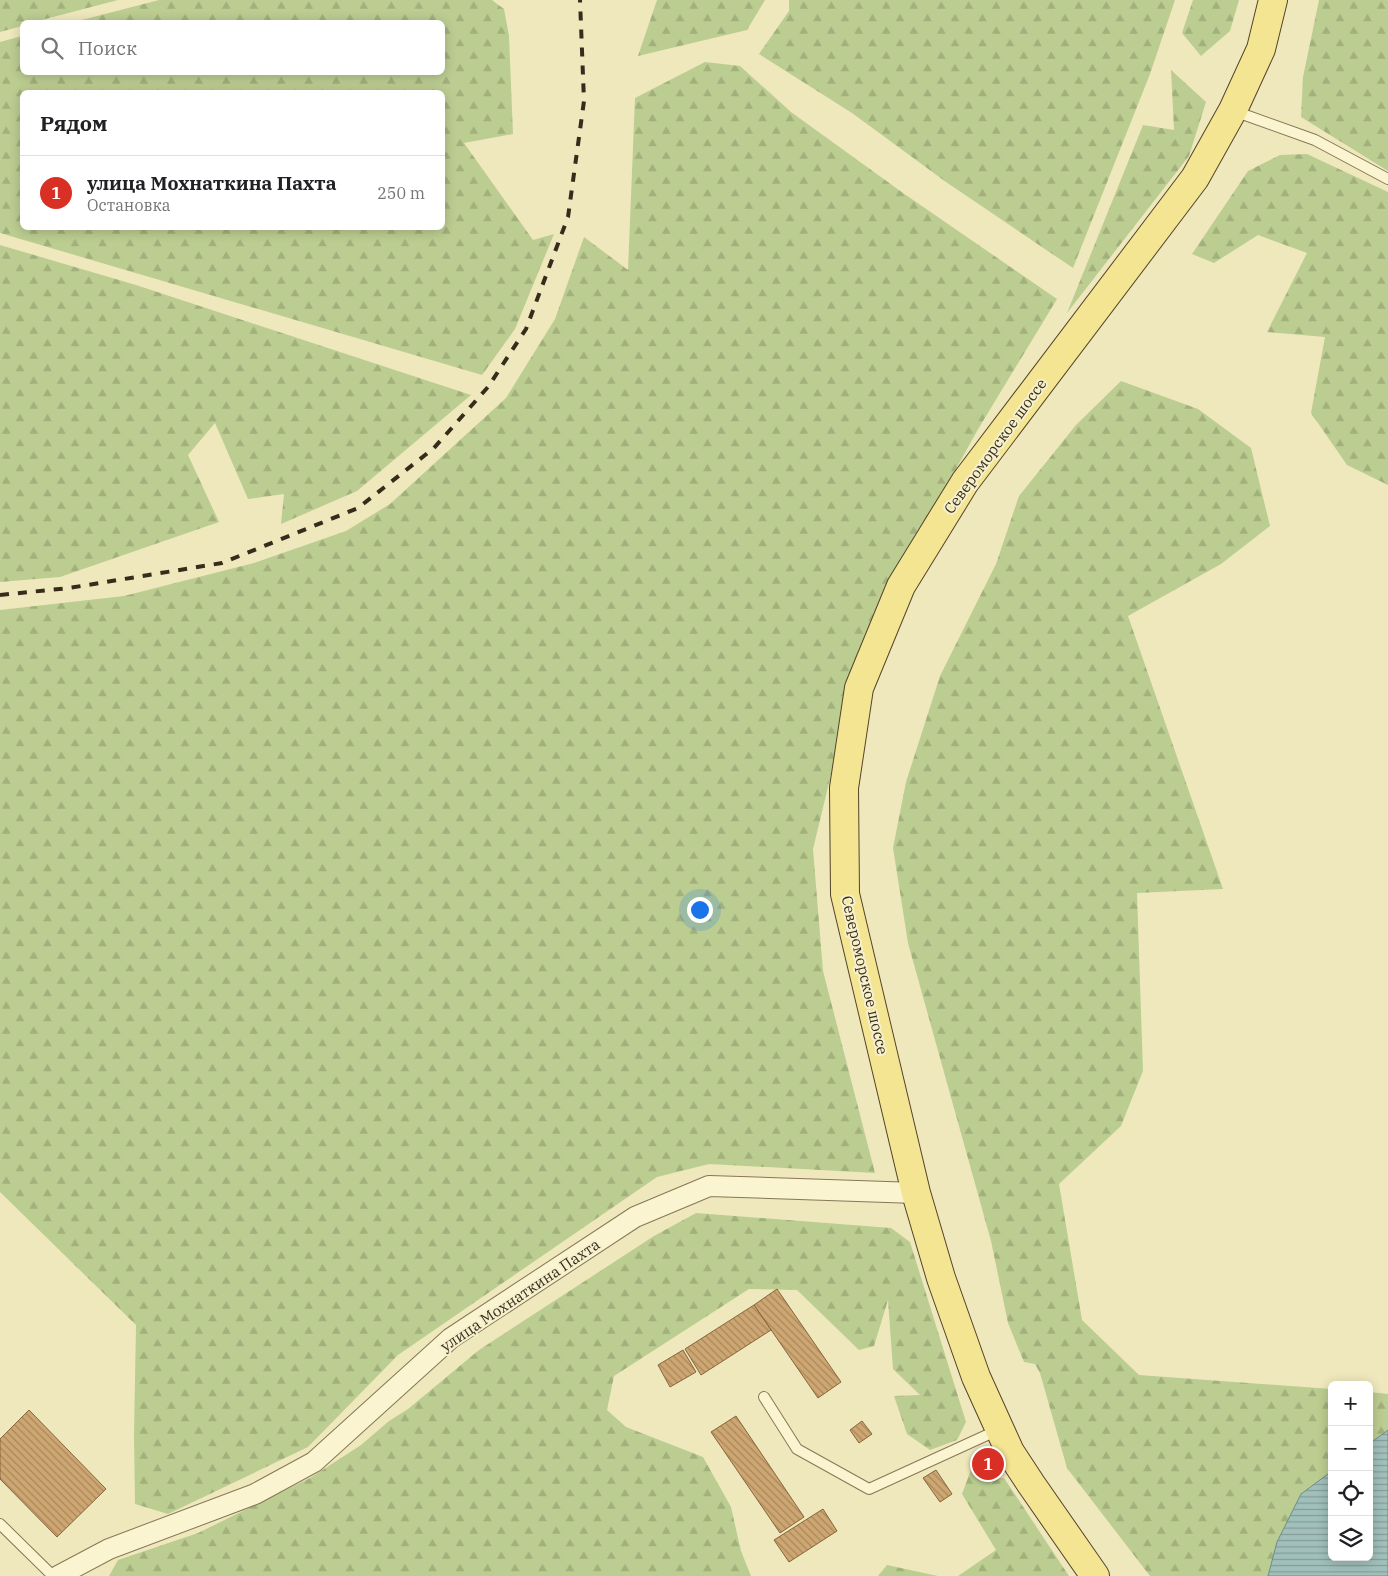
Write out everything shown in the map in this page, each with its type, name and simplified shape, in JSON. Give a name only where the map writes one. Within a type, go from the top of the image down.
[{"type":"main road","name":"Североморское шоссе","points":[[1095,1576],[1030,1484],[999,1429],[976,1377],[940,1278],[916,1193],[845,894],[844,788],[859,688],[901,586],[966,482],[1195,178],[1233,110],[1261,49],[1273,0]]},
{"type":"street","name":"улица Мохнаткина Пахта","points":[[58,1576],[109,1549],[255,1494],[314,1462],[451,1338],[635,1217],[710,1186],[916,1193]]},
{"type":"lane","points":[[1233,110],[1315,140],[1388,179]]},
{"type":"lane","points":[[764,1397],[797,1449],[869,1489],[999,1429]]},
{"type":"lane","points":[[0,1524],[52,1576]]},
{"type":"green space","points":[[0,0],[118,0],[42,20],[20,20],[20,27],[0,32]]},
{"type":"green space","points":[[159,0],[492,0],[504,9],[509,36],[513,134],[464,143],[533,240],[554,234],[515,329],[482,375],[0,233],[0,42],[20,37],[20,75],[445,75],[445,20],[82,20]]},
{"type":"green space","points":[[657,0],[765,0],[747,30],[638,56]]},
{"type":"green space","points":[[789,0],[1175,0],[1150,74],[1073,268],[946,182],[852,113],[759,54],[789,11]]},
{"type":"green space","points":[[1193,0],[1239,0],[1230,31],[1201,56],[1182,33]]},
{"type":"green space","points":[[1319,0],[1388,0],[1388,171],[1301,117],[1303,77]]},
{"type":"green space","points":[[705,62],[740,66],[791,112],[903,193],[1057,299],[977,431],[865,634],[813,849],[823,971],[875,1173],[709,1164],[657,1177],[398,1355],[308,1447],[168,1514],[135,1504],[136,1325],[0,1192],[0,610],[124,596],[254,563],[346,531],[390,504],[506,398],[555,319],[584,237],[628,270],[635,98]]},
{"type":"green space","points":[[1171,70],[1206,102],[1189,156],[1067,313],[1143,125],[1174,130]]},
{"type":"green space","points":[[1307,154],[1388,192],[1388,485],[1347,465],[1311,413],[1325,337],[1267,332],[1307,253],[1258,235],[1214,263],[1192,254],[1248,171],[1280,155]]},
{"type":"green space","points":[[0,245],[136,285],[471,395],[357,491],[281,524],[284,494],[248,499],[215,423],[188,455],[219,522],[60,577],[0,582]]},
{"type":"green space","points":[[1121,381],[1198,409],[1251,448],[1270,526],[1221,564],[1128,616],[1223,889],[1137,893],[1143,1071],[1121,1126],[1059,1184],[1082,1320],[1139,1375],[1328,1389],[1328,1474],[1301,1494],[1277,1542],[1268,1576],[1150,1576],[1067,1468],[1040,1373],[1035,1364],[1024,1362],[1008,1323],[991,1241],[908,943],[893,848],[906,782],[940,676],[996,564],[1019,496],[1076,425]]},
{"type":"green space","points":[[696,1213],[891,1228],[910,1242],[966,1422],[957,1440],[930,1450],[907,1434],[894,1396],[920,1395],[893,1369],[888,1300],[874,1346],[859,1350],[797,1290],[749,1289],[614,1376],[607,1410],[626,1427],[703,1457],[731,1507],[741,1551],[751,1576],[109,1576],[118,1560],[198,1533],[310,1478],[361,1445],[479,1350],[654,1236]]},
{"type":"green space","points":[[1373,1392],[1388,1394],[1388,1430],[1373,1441]]},
{"type":"green space","points":[[972,1467],[989,1478],[1004,1478],[1069,1576],[958,1576],[996,1550],[962,1494]]},
{"type":"green space","points":[[887,1565],[938,1576],[878,1576]]},
{"type":"water","points":[[1388,1430],[1388,1576],[1268,1576],[1277,1542],[1301,1494],[1328,1474],[1328,1561],[1373,1561],[1373,1441]]},
{"type":"building","points":[[777,1289],[841,1382],[818,1398],[754,1305]]},
{"type":"building","points":[[754,1305],[771,1330],[701,1375],[685,1349]]},
{"type":"building","points":[[683,1350],[696,1372],[670,1387],[658,1365]]},
{"type":"building","points":[[29,1410],[106,1489],[57,1537],[0,1479],[0,1439]]},
{"type":"building","points":[[736,1416],[804,1517],[780,1533],[711,1432]]},
{"type":"building","points":[[862,1421],[872,1434],[859,1443],[850,1430]]},
{"type":"building","points":[[936,1470],[952,1494],[940,1502],[923,1478]]},
{"type":"building","points":[[823,1509],[837,1531],[789,1562],[774,1540]]},
{"type":"railway","points":[[0,595],[69,588],[222,563],[358,508],[434,448],[488,387],[526,329],[568,217],[584,101],[580,0]]},
{"type":"place","name":"улица Мохнаткина Пахта","points":[[988,1464]]}]
